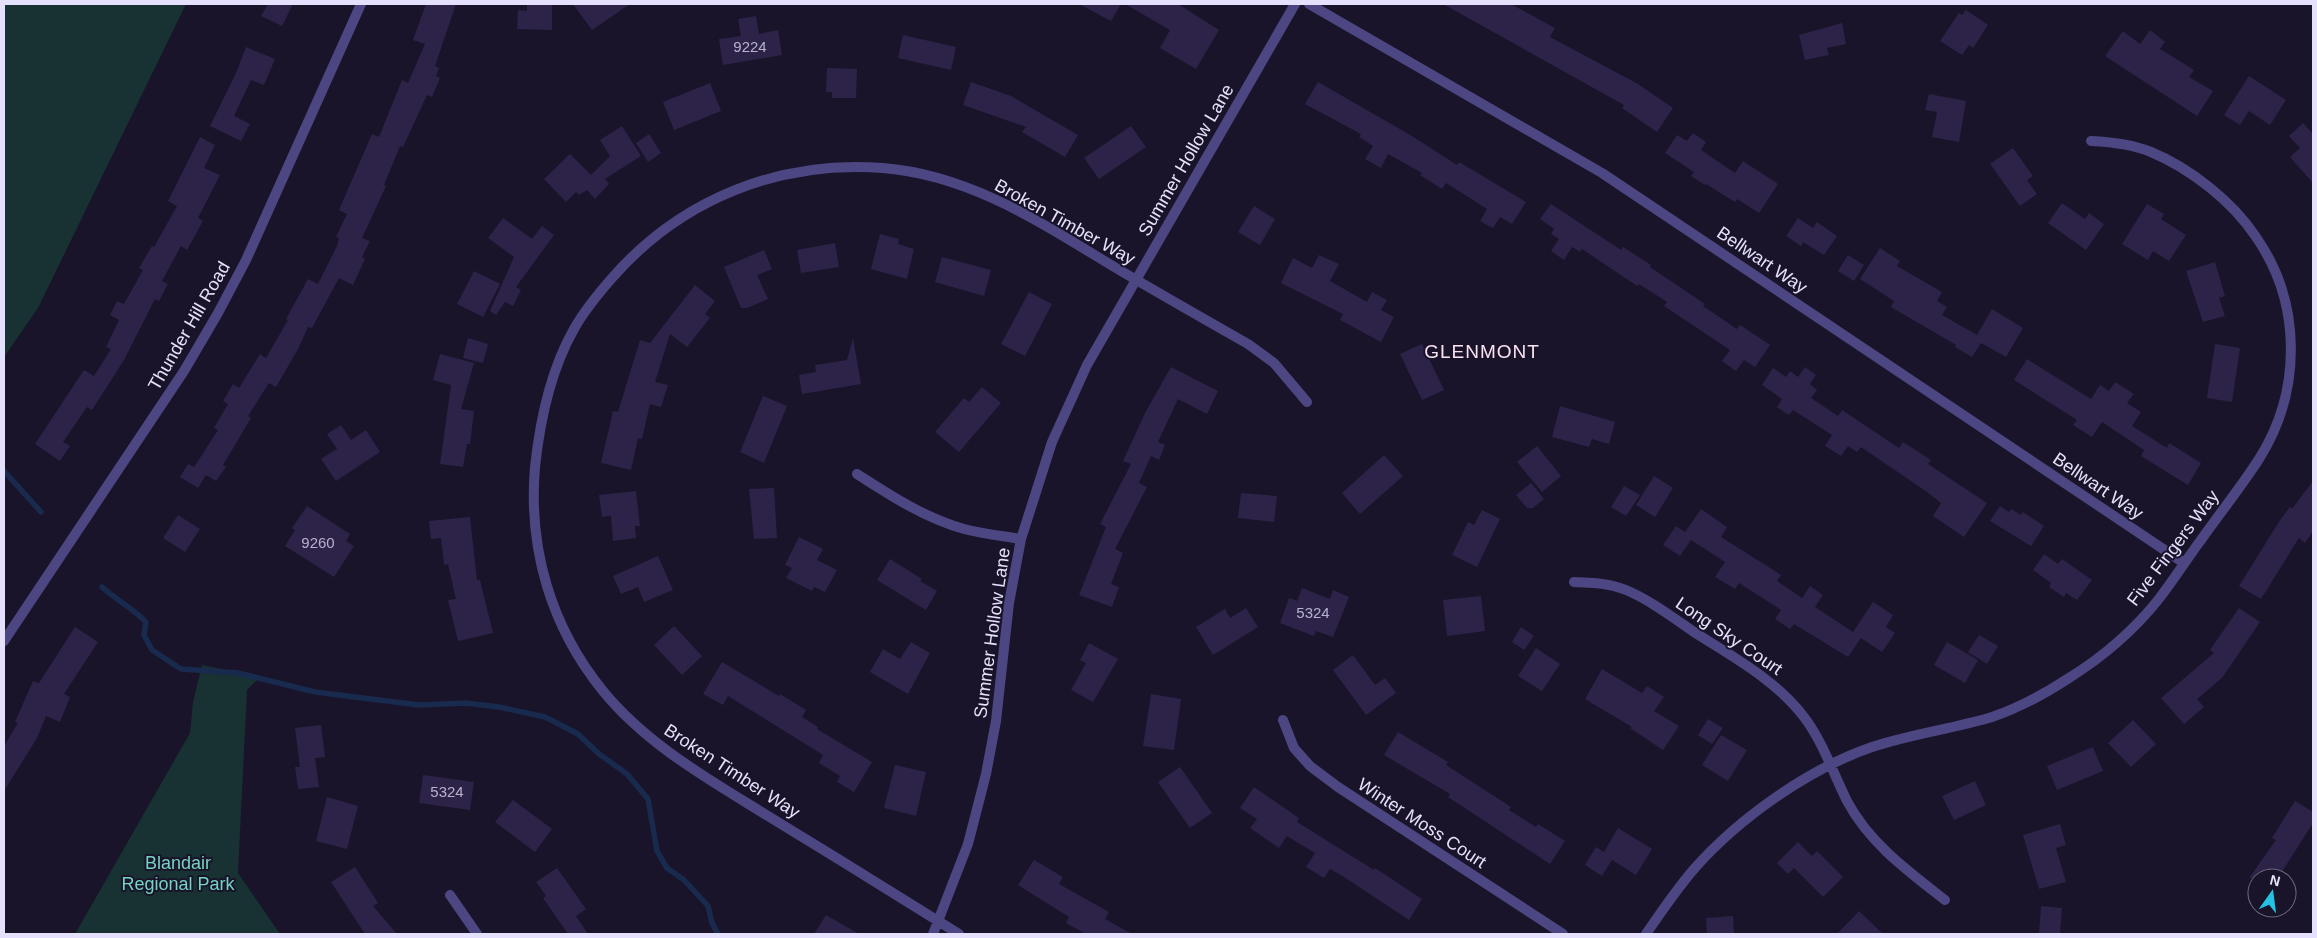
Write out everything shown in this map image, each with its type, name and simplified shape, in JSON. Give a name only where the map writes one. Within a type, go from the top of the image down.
[{"type":"street","name":"Thunder Hill Road","points":[[4,641],[184,372],[218,313],[246,260],[362,4]]},
{"type":"street","name":"Summer Hollow Lane","points":[[933,934],[968,844],[986,774],[996,721],[1009,603],[1021,540],[1039,480],[1067,407],[1087,365],[1295,4]]},
{"type":"street","name":"Bellwart Way","points":[[1309,4],[1602,173],[2184,563]]},
{"type":"street","name":"Five Fingers Way","points":[[1646,934],[1667,902],[1695,867],[1761,808],[1794,786],[1832,765],[1871,748],[1994,716],[2035,698],[2072,677],[2134,626],[2157,601],[2259,458],[2274,430],[2291,368],[2292,333],[2287,302],[2277,274],[2264,248],[2246,222],[2224,199],[2177,165],[2151,152],[2121,143],[2090,141]]},
{"type":"street","name":"Broken Timber Way","points":[[939,922],[664,749],[604,693],[576,654],[550,599],[534,528],[533,490],[538,442],[556,368],[574,329],[596,296],[626,263],[653,238],[684,215],[716,197],[762,179],[810,170],[849,167],[883,168],[920,173],[953,181],[1017,209],[1255,349],[1274,363],[1307,402]]},
{"type":"street","points":[[857,474],[900,501],[929,516],[964,529],[1021,540]]},
{"type":"street","name":"Long Sky Court","points":[[1574,582],[1601,583],[1625,590],[1647,601],[1762,676],[1788,697],[1805,718],[1832,765],[1847,801],[1865,830],[1890,857],[1945,900]]},
{"type":"street","name":"Winter Moss Court","points":[[1283,720],[1294,748],[1310,766],[1331,782],[1563,934]]},
{"type":"street","points":[[450,895],[477,934]]},
{"type":"street","points":[[939,922],[959,934]]},
{"type":"green space","points":[[4,4],[186,4],[38,308],[4,357]]},
{"type":"green space","name":"Blandair Regional Park","points":[[202,665],[260,677],[247,690],[238,873],[280,934],[75,934],[190,733],[193,702]]},
{"type":"building","points":[[268,4],[293,4],[282,26],[261,16]]},
{"type":"building","points":[[426,4],[456,4],[435,66],[439,68],[436,76],[440,78],[432,97],[427,95],[403,147],[400,146],[384,185],[386,186],[362,238],[370,241],[362,257],[365,259],[353,285],[339,278],[312,328],[308,327],[298,349],[276,387],[269,383],[248,416],[251,418],[223,465],[226,467],[216,481],[206,475],[198,488],[180,477],[188,464],[194,467],[218,430],[214,428],[228,404],[223,401],[233,384],[239,388],[260,354],[266,358],[288,320],[286,319],[308,279],[318,284],[337,246],[339,238],[336,237],[347,214],[339,210],[372,134],[379,137],[402,80],[408,83],[425,44],[413,40]]},
{"type":"building","points":[[527,4],[552,4],[552,30],[517,29],[518,10],[527,11]]},
{"type":"building","points":[[573,4],[630,4],[592,30]]},
{"type":"building","points":[[1079,4],[1121,4],[1111,21]]},
{"type":"building","points":[[1125,4],[1178,4],[1219,30],[1196,69],[1160,48],[1170,30]]},
{"type":"building","points":[[1443,4],[1511,4],[1555,28],[1550,37],[1638,84],[1673,108],[1657,132],[1622,108],[1624,105]]},
{"type":"building","points":[[1966,10],[1988,25],[1973,48],[1969,45],[1962,55],[1940,41],[1959,13],[1962,15]]},
{"type":"building","points":[[756,16],[759,34],[778,30],[782,55],[723,65],[719,39],[741,36],[738,19]]},
{"type":"building","points":[[1842,23],[1846,44],[1827,48],[1829,55],[1805,60],[1799,35]]},
{"type":"building","points":[[2150,30],[2165,42],[2160,49],[2194,70],[2189,77],[2213,91],[2197,116],[2105,56],[2123,31],[2140,44]]},
{"type":"building","points":[[903,35],[956,47],[951,70],[898,58]]},
{"type":"building","points":[[246,47],[275,59],[264,85],[251,80],[234,116],[250,124],[241,141],[210,126],[236,73]]},
{"type":"building","points":[[827,68],[857,69],[856,98],[832,98],[832,92],[826,92]]},
{"type":"building","points":[[2249,76],[2286,100],[2270,125],[2249,111],[2240,125],[2224,115]]},
{"type":"building","points":[[971,82],[1011,96],[1078,135],[1065,157],[1022,132],[1026,127],[963,105]]},
{"type":"building","points":[[1318,82],[1412,136],[1457,165],[1459,162],[1526,202],[1512,224],[1500,217],[1493,228],[1480,221],[1487,209],[1446,183],[1442,189],[1420,175],[1422,173],[1388,154],[1381,168],[1365,159],[1373,146],[1359,137],[1361,134],[1305,104]]},
{"type":"building","points":[[710,83],[721,111],[674,130],[663,102]]},
{"type":"building","points":[[1929,94],[1966,101],[1959,142],[1932,137],[1937,112],[1925,110]]},
{"type":"building","points":[[2303,123],[2313,134],[2313,183],[2290,157],[2300,148],[2289,136]]},
{"type":"building","points":[[622,126],[641,156],[605,179],[609,184],[595,199],[587,190],[579,195],[576,192],[566,202],[544,179],[570,154],[591,175],[610,156],[600,140]]},
{"type":"building","points":[[1131,126],[1146,147],[1099,179],[1084,158]]},
{"type":"building","points":[[1693,133],[1706,142],[1701,150],[1735,173],[1743,161],[1778,184],[1759,213],[1737,199],[1735,202],[1705,185],[1691,176],[1694,172],[1665,153],[1677,135],[1687,141]]},
{"type":"building","points":[[649,134],[661,153],[648,162],[636,143]]},
{"type":"building","points":[[200,137],[215,145],[204,168],[220,175],[198,218],[203,221],[187,250],[181,246],[162,281],[168,284],[159,301],[155,299],[124,360],[92,410],[87,407],[63,442],[70,446],[60,461],[35,444],[84,370],[94,376],[111,349],[106,347],[119,320],[110,315],[117,301],[124,304],[143,270],[139,268],[152,246],[154,247],[177,206],[168,201]]},
{"type":"building","points":[[2013,148],[2033,176],[2027,180],[2037,194],[2020,206],[1990,164]]},
{"type":"building","points":[[2062,203],[2085,219],[2089,213],[2104,224],[2086,250],[2048,223]]},
{"type":"building","points":[[1551,204],[1621,250],[1623,247],[1651,265],[1650,267],[1705,304],[1703,306],[1737,329],[1740,325],[1770,345],[1755,367],[1744,360],[1736,371],[1722,361],[1730,350],[1664,306],[1667,302],[1639,284],[1637,286],[1582,249],[1580,252],[1572,247],[1564,260],[1551,251],[1559,239],[1551,234],[1554,229],[1540,219]]},
{"type":"building","points":[[2147,204],[2164,214],[2161,219],[2186,235],[2169,261],[2153,251],[2148,260],[2122,244]]},
{"type":"building","points":[[1254,206],[1275,219],[1260,245],[1238,232]]},
{"type":"building","points":[[503,218],[532,239],[542,226],[554,235],[516,287],[521,290],[513,306],[505,302],[496,315],[490,311],[514,257],[488,238]]},
{"type":"building","points":[[1798,218],[1813,228],[1817,222],[1837,236],[1824,255],[1803,242],[1801,246],[1786,236]]},
{"type":"building","points":[[880,234],[899,239],[898,244],[914,249],[907,279],[871,269]]},
{"type":"building","points":[[835,243],[839,267],[801,273],[797,250]]},
{"type":"building","points":[[1880,248],[1900,261],[1897,266],[1942,292],[1937,301],[1947,307],[1942,315],[1977,335],[1992,309],[2023,328],[2006,357],[1981,343],[1972,357],[1955,347],[1956,345],[1891,307],[1894,301],[1860,279]]},
{"type":"building","points":[[764,250],[772,269],[757,275],[768,299],[747,308],[741,308],[724,267]]},
{"type":"building","points":[[1319,255],[1339,264],[1330,281],[1367,302],[1372,292],[1387,300],[1381,310],[1394,317],[1381,342],[1340,320],[1343,314],[1281,283],[1293,258],[1312,268]]},
{"type":"building","points":[[1848,255],[1864,265],[1854,281],[1838,271]]},
{"type":"building","points":[[942,257],[991,270],[984,296],[935,282]]},
{"type":"building","points":[[2215,262],[2225,296],[2219,298],[2225,316],[2203,322],[2186,271]]},
{"type":"building","points":[[474,271],[500,284],[483,317],[457,304]]},
{"type":"building","points":[[695,285],[715,301],[705,314],[710,318],[687,347],[670,334],[655,382],[668,385],[661,407],[650,404],[642,439],[638,438],[631,470],[601,463],[613,411],[618,412],[640,340],[650,343]]},
{"type":"building","points":[[1029,292],[1052,304],[1025,356],[1001,344]]},
{"type":"building","points":[[468,338],[488,344],[483,363],[463,358]]},
{"type":"building","points":[[853,338],[861,384],[802,394],[799,375],[816,372],[815,365],[847,360]]},
{"type":"building","points":[[1422,344],[1444,390],[1422,400],[1400,354]]},
{"type":"building","points":[[2215,344],[2240,348],[2232,402],[2207,398]]},
{"type":"building","points":[[440,354],[474,363],[461,409],[474,411],[470,444],[467,444],[463,467],[440,464],[451,385],[433,380]]},
{"type":"building","points":[[2027,359],[2091,399],[2100,385],[2109,391],[2115,382],[2134,394],[2127,403],[2141,412],[2132,426],[2167,448],[2169,443],[2201,463],[2188,485],[2141,456],[2144,450],[2102,422],[2092,437],[2073,425],[2077,420],[2014,380]]},
{"type":"building","points":[[1171,367],[1218,391],[1207,414],[1178,399],[1158,442],[1165,445],[1159,460],[1151,456],[1139,483],[1147,487],[1115,549],[1123,553],[1111,584],[1119,587],[1112,607],[1079,595],[1106,527],[1100,524],[1131,464],[1123,461],[1145,413]]},
{"type":"building","points":[[1805,367],[1816,375],[1810,384],[1817,390],[1811,398],[1838,416],[1842,410],[1899,448],[1903,442],[1931,460],[1928,464],[1987,503],[1964,537],[1933,516],[1941,503],[1927,492],[1861,447],[1857,452],[1848,446],[1841,456],[1825,446],[1832,435],[1793,410],[1789,415],[1777,407],[1782,399],[1762,385],[1773,368],[1786,377],[1790,371],[1798,377]]},
{"type":"building","points":[[982,387],[1001,403],[959,452],[935,432],[964,398],[969,402]]},
{"type":"building","points":[[763,396],[787,406],[764,463],[740,452]]},
{"type":"building","points":[[1560,406],[1615,422],[1609,444],[1592,439],[1589,447],[1552,437]]},
{"type":"building","points":[[341,425],[351,440],[366,430],[380,452],[336,481],[321,459],[337,449],[327,434]]},
{"type":"building","points":[[1537,446],[1561,476],[1542,492],[1517,462]]},
{"type":"building","points":[[1384,455],[1403,476],[1360,514],[1342,493]]},
{"type":"building","points":[[1654,476],[1673,488],[1655,517],[1636,505]]},
{"type":"building","points":[[2313,481],[2313,531],[2305,543],[2299,538],[2261,599],[2239,586],[2280,520],[2290,507],[2292,509]]},
{"type":"building","points":[[1531,483],[1544,499],[1533,508],[1527,508],[1516,495]]},
{"type":"building","points":[[1624,486],[1640,495],[1626,516],[1611,507]]},
{"type":"building","points":[[774,488],[777,538],[754,539],[749,489]]},
{"type":"building","points":[[636,491],[640,526],[635,526],[636,538],[613,541],[611,516],[602,517],[599,495]]},
{"type":"building","points":[[1241,493],[1277,496],[1274,522],[1238,518]]},
{"type":"building","points":[[307,506],[350,534],[346,541],[354,546],[334,577],[285,546],[295,530],[292,528]]},
{"type":"building","points":[[2000,506],[2009,512],[2011,509],[2021,515],[2023,512],[2044,526],[2031,546],[1990,521]]},
{"type":"building","points":[[1701,509],[1727,527],[1721,537],[1781,575],[1777,581],[1802,598],[1810,586],[1823,595],[1815,607],[1853,632],[1873,602],[1893,615],[1886,627],[1895,633],[1882,652],[1861,638],[1848,657],[1794,624],[1790,629],[1775,619],[1781,610],[1739,583],[1735,589],[1715,577],[1725,562],[1691,540],[1680,556],[1663,545],[1676,526],[1685,532]]},
{"type":"building","points":[[1482,510],[1500,519],[1477,567],[1452,555],[1468,522],[1474,525]]},
{"type":"building","points":[[178,515],[200,529],[185,552],[163,538]]},
{"type":"building","points":[[470,517],[477,580],[480,580],[493,633],[458,641],[448,600],[456,599],[448,564],[444,565],[441,538],[431,539],[429,521]]},
{"type":"building","points":[[799,537],[823,549],[817,560],[837,570],[825,592],[814,587],[812,591],[786,578],[792,568],[785,565]]},
{"type":"building","points":[[2044,554],[2058,564],[2062,559],[2092,580],[2077,600],[2066,593],[2064,597],[2049,587],[2051,583],[2033,570]]},
{"type":"building","points":[[658,556],[673,590],[644,602],[638,587],[621,594],[613,576]]},
{"type":"building","points":[[890,559],[937,591],[926,610],[877,580]]},
{"type":"building","points":[[1302,588],[1330,599],[1333,590],[1349,597],[1333,637],[1316,631],[1314,636],[1280,623],[1289,598],[1297,601]]},
{"type":"building","points":[[1481,596],[1485,631],[1447,636],[1443,600]]},
{"type":"building","points":[[1246,608],[1258,627],[1213,655],[1196,627],[1225,609],[1230,618]]},
{"type":"building","points":[[2239,608],[2260,622],[2222,678],[2197,699],[2204,707],[2184,724],[2161,698],[2214,653],[2210,650]]},
{"type":"building","points":[[674,626],[702,656],[682,675],[654,645]]},
{"type":"building","points":[[75,627],[98,642],[64,694],[70,697],[60,722],[46,716],[37,738],[4,791],[4,746],[18,723],[15,722],[33,681],[39,683]]},
{"type":"building","points":[[1521,627],[1534,636],[1524,650],[1512,642]]},
{"type":"building","points":[[1979,635],[1998,646],[1987,664],[1968,652]]},
{"type":"building","points":[[911,642],[930,653],[908,694],[870,672],[883,649],[900,659]]},
{"type":"building","points":[[1947,642],[1978,660],[1965,683],[1934,665]]},
{"type":"building","points":[[1089,643],[1118,659],[1093,702],[1071,690],[1086,663],[1080,660]]},
{"type":"building","points":[[1536,648],[1560,664],[1542,691],[1518,676]]},
{"type":"building","points":[[1353,655],[1375,685],[1385,678],[1396,693],[1366,715],[1333,670]]},
{"type":"building","points":[[722,662],[806,710],[802,717],[818,727],[817,729],[872,762],[854,792],[837,782],[840,776],[819,763],[823,755],[728,696],[723,705],[703,694]]},
{"type":"building","points":[[1602,669],[1642,693],[1647,686],[1664,697],[1654,711],[1679,726],[1663,750],[1630,728],[1632,727],[1585,699]]},
{"type":"building","points":[[1151,694],[1181,699],[1174,750],[1143,746]]},
{"type":"building","points":[[1708,719],[1723,728],[1712,744],[1698,735]]},
{"type":"building","points":[[2133,720],[2156,744],[2131,767],[2108,743]]},
{"type":"building","points":[[321,725],[325,757],[315,758],[319,787],[298,789],[295,767],[300,767],[295,728]]},
{"type":"building","points":[[1398,732],[1448,762],[1446,765],[1511,807],[1509,810],[1536,827],[1538,824],[1565,841],[1550,864],[1448,797],[1450,794],[1384,755]]},
{"type":"building","points":[[1721,735],[1747,750],[1728,781],[1702,765]]},
{"type":"building","points":[[2093,747],[2103,771],[2057,790],[2047,766]]},
{"type":"building","points":[[895,765],[926,772],[916,816],[884,808]]},
{"type":"building","points":[[1180,767],[1212,813],[1190,828],[1158,782]]},
{"type":"building","points":[[423,775],[474,782],[470,810],[419,803]]},
{"type":"building","points":[[1975,781],[1986,805],[1954,820],[1942,796]]},
{"type":"building","points":[[1254,787],[1299,818],[1297,822],[1374,870],[1375,868],[1422,899],[1409,920],[1330,869],[1324,878],[1306,867],[1315,853],[1287,836],[1279,848],[1250,828],[1257,819],[1240,808]]},
{"type":"building","points":[[327,797],[358,806],[347,849],[316,841]]},
{"type":"building","points":[[513,800],[552,829],[535,852],[495,822]]},
{"type":"building","points":[[2295,801],[2313,812],[2313,823],[2284,868],[2256,868],[2276,840],[2272,838]]},
{"type":"building","points":[[2060,824],[2066,845],[2056,848],[2066,882],[2039,889],[2023,835]]},
{"type":"building","points":[[1618,828],[1652,849],[1636,875],[1612,860],[1602,876],[1585,865],[1596,847],[1604,852]]},
{"type":"building","points":[[1798,842],[1812,856],[1817,851],[1843,877],[1823,897],[1794,868],[1788,874],[1777,863]]},
{"type":"building","points":[[1034,860],[1063,877],[1059,884],[1109,912],[1105,919],[1132,934],[1086,934],[1066,923],[1069,917],[1018,885]]},
{"type":"building","points":[[355,867],[378,903],[373,906],[397,934],[365,934],[331,882]]},
{"type":"building","points":[[557,868],[586,909],[576,916],[588,934],[568,934],[543,898],[546,896],[536,882]]},
{"type":"building","points":[[2041,906],[2062,908],[2060,934],[2039,934]]},
{"type":"building","points":[[1859,911],[1883,934],[1837,934]]},
{"type":"building","points":[[826,915],[859,934],[814,934]]},
{"type":"building","points":[[1733,916],[1734,934],[1707,934],[1706,918]]},
{"type":"waterway","points":[[4,471],[41,512]]},
{"type":"waterway","points":[[102,587],[136,612],[146,622],[144,635],[152,650],[181,669],[238,673],[315,692],[419,705],[465,703],[499,707],[545,717],[578,734],[599,754],[627,774],[648,799],[657,851],[667,868],[684,880],[708,906],[712,923],[718,934]]},
{"type":"district","name":"GLENMONT","points":[[1482,351]]}]
